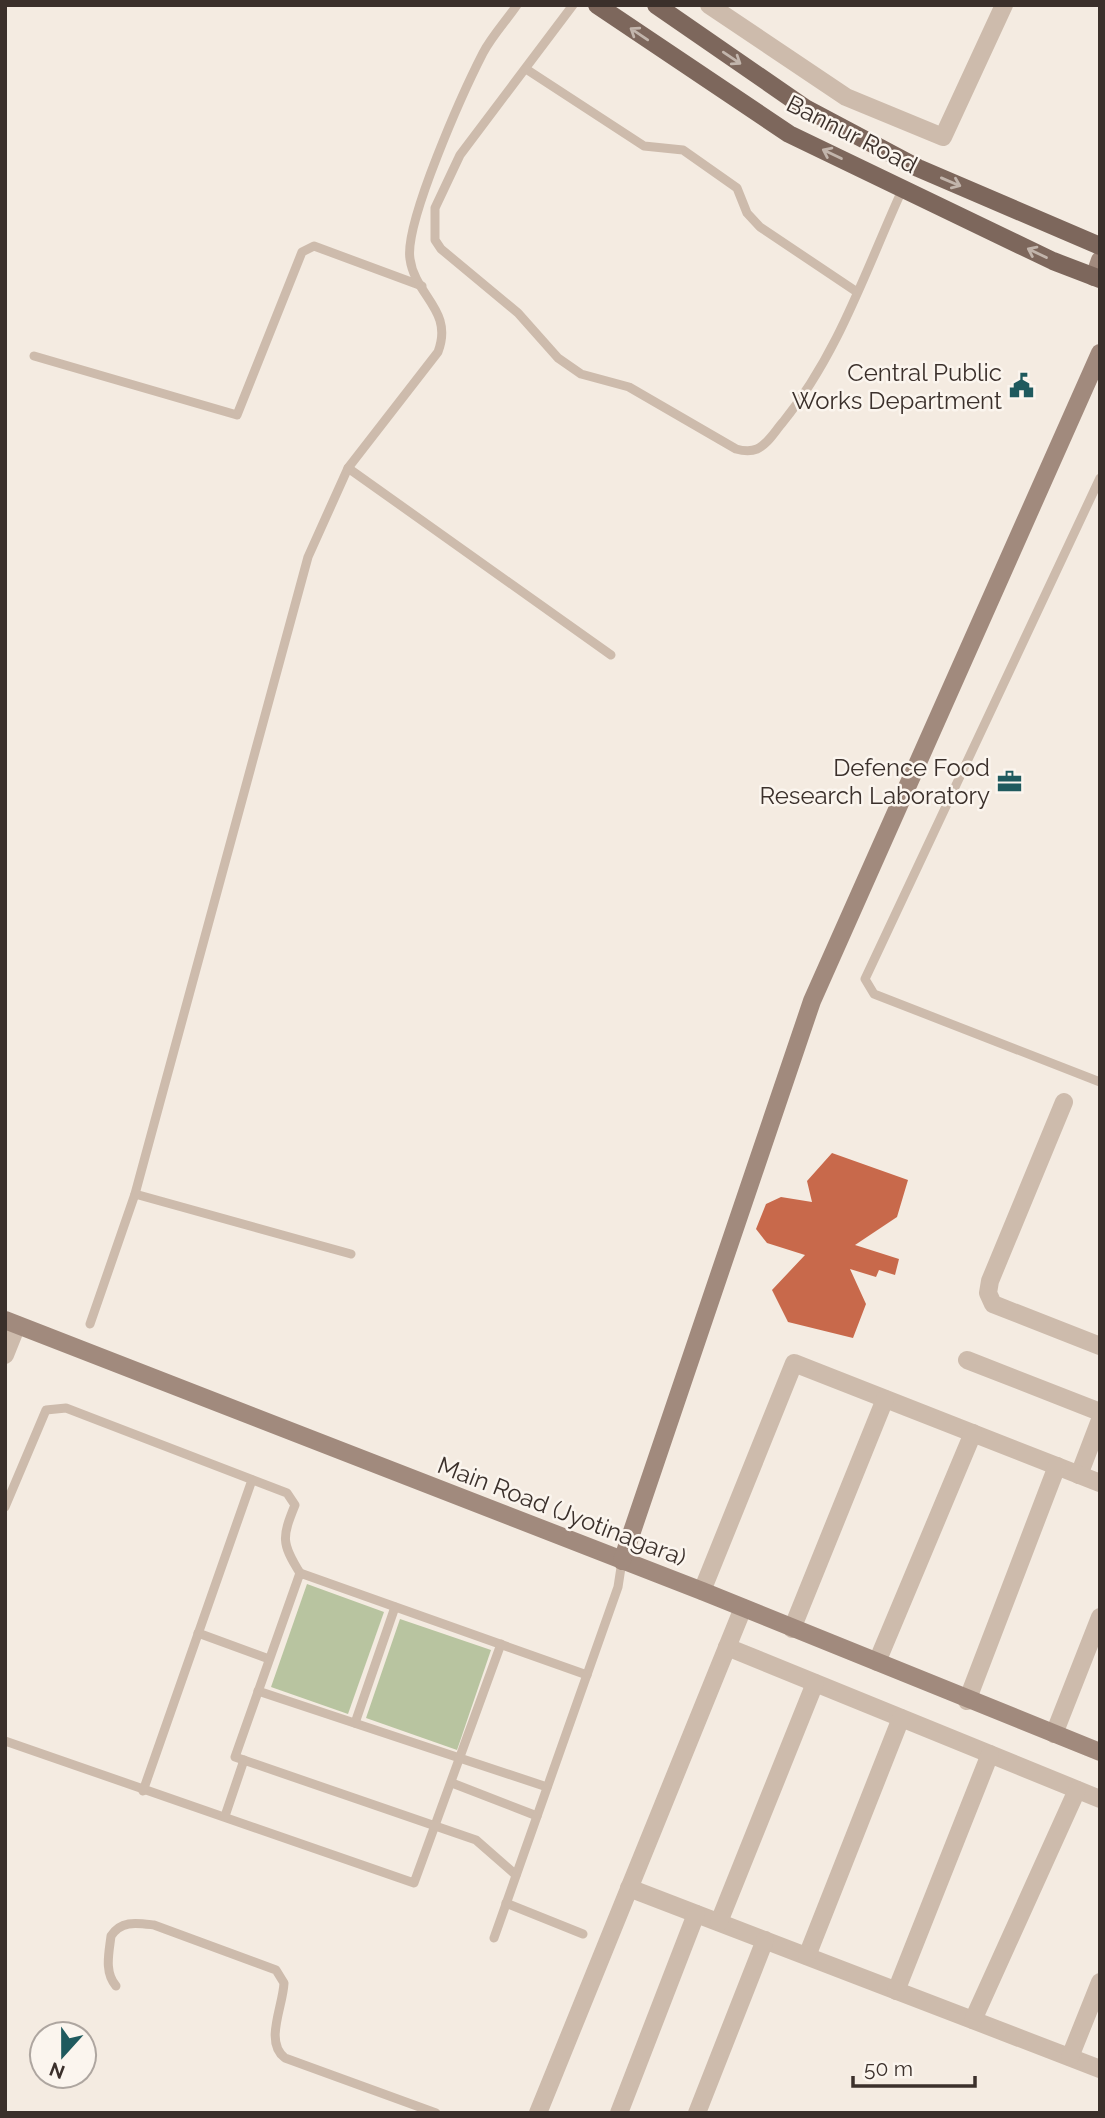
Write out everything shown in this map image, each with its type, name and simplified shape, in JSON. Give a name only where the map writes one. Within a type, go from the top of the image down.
[{"type":"main road","name":"Bannur Road","points":[[597,5],[789,134],[903,188],[1098,272]]},
{"type":"main road","points":[[656,5],[805,108],[918,168],[1100,246]]},
{"type":"street","points":[[709,5],[846,97],[943,136],[997,8]]},
{"type":"street","points":[[622,1561],[812,1001],[1100,353]]},
{"type":"street","points":[[1064,1102],[990,1281],[988,1293],[993,1304],[1100,1346]]},
{"type":"street","points":[[5,1355],[11,1322]]},
{"type":"street","name":"Main Road (Jyotinagara)","points":[[11,1322],[702,1591],[967,1701],[1100,1752]]},
{"type":"street","points":[[967,1360],[1100,1412]]},
{"type":"street","points":[[702,1591],[794,1363],[1100,1483]]},
{"type":"street","points":[[792,1629],[885,1399]]},
{"type":"street","points":[[1079,1475],[1100,1420]]},
{"type":"street","points":[[877,1662],[973,1433]]},
{"type":"street","points":[[967,1701],[1057,1466]]},
{"type":"street","points":[[538,2113],[743,1608]]},
{"type":"street","points":[[1054,1734],[1100,1617]]},
{"type":"street","points":[[727,1647],[1100,1799]]},
{"type":"street","points":[[719,1923],[815,1683]]},
{"type":"street","points":[[807,1956],[901,1718]]},
{"type":"street","points":[[896,1991],[990,1754]]},
{"type":"street","points":[[973,2020],[1077,1790]]},
{"type":"street","points":[[629,1888],[1100,2069]]},
{"type":"street","points":[[619,2113],[696,1914]]},
{"type":"street","points":[[697,2113],[765,1940]]},
{"type":"street","points":[[1070,2057],[1100,1982]]},
{"type":"lane","points":[[90,1324],[135,1194],[308,557],[348,468],[438,352],[443,330],[440,318],[412,270],[410,243],[438,153],[484,51],[517,5]]},
{"type":"lane","points":[[573,5],[460,155],[435,208],[433,233],[441,249],[518,313],[558,358],[581,374],[629,387],[736,449],[754,451],[764,444],[806,393],[850,314],[903,188]]},
{"type":"lane","points":[[526,69],[644,146],[683,150],[737,188],[747,213],[760,227],[857,292]]},
{"type":"lane","points":[[34,356],[237,415],[302,253],[314,246],[422,286]]},
{"type":"lane","points":[[348,468],[611,655]]},
{"type":"lane","points":[[1100,478],[1095,499],[865,979],[874,994],[1100,1082]]},
{"type":"lane","points":[[135,1194],[351,1254]]},
{"type":"lane","points":[[5,1507],[46,1410],[66,1408],[293,1498],[295,1505],[284,1531],[284,1540],[289,1557],[300,1573],[587,1675]]},
{"type":"lane","points":[[143,1791],[252,1480]]},
{"type":"lane","points":[[494,1938],[618,1587],[622,1561]]},
{"type":"lane","points":[[300,1573],[235,1757],[476,1840],[516,1875]]},
{"type":"lane","points":[[355,1723],[396,1607]]},
{"type":"lane","points":[[198,1633],[270,1659]]},
{"type":"lane","points":[[5,1741],[414,1884],[501,1644]]},
{"type":"lane","points":[[258,1691],[547,1787]]},
{"type":"lane","points":[[225,1816],[244,1760]]},
{"type":"lane","points":[[452,1783],[537,1816]]},
{"type":"lane","points":[[506,1903],[583,1934]]},
{"type":"lane","points":[[116,1986],[110,1979],[108,1969],[111,1936],[124,1925],[137,1923],[154,1925],[276,1970],[284,1983],[274,2042],[277,2052],[285,2058],[436,2113]]},
{"type":"green space","points":[[307,1584],[384,1612],[348,1714],[271,1687]]},
{"type":"green space","points":[[400,1619],[491,1650],[457,1750],[366,1718]]},
{"type":"building","points":[[832,1153],[908,1180],[897,1217],[855,1245],[899,1259],[895,1275],[879,1270],[876,1277],[850,1269],[866,1304],[853,1338],[788,1322],[772,1290],[805,1255],[767,1243],[756,1229],[766,1204],[781,1197],[812,1202],[807,1181]]},
{"type":"place","name":"Central Public Works Department","points":[[1022,386]]},
{"type":"place","name":"Defence Food Research Laboratory","points":[[1010,781]]}]
